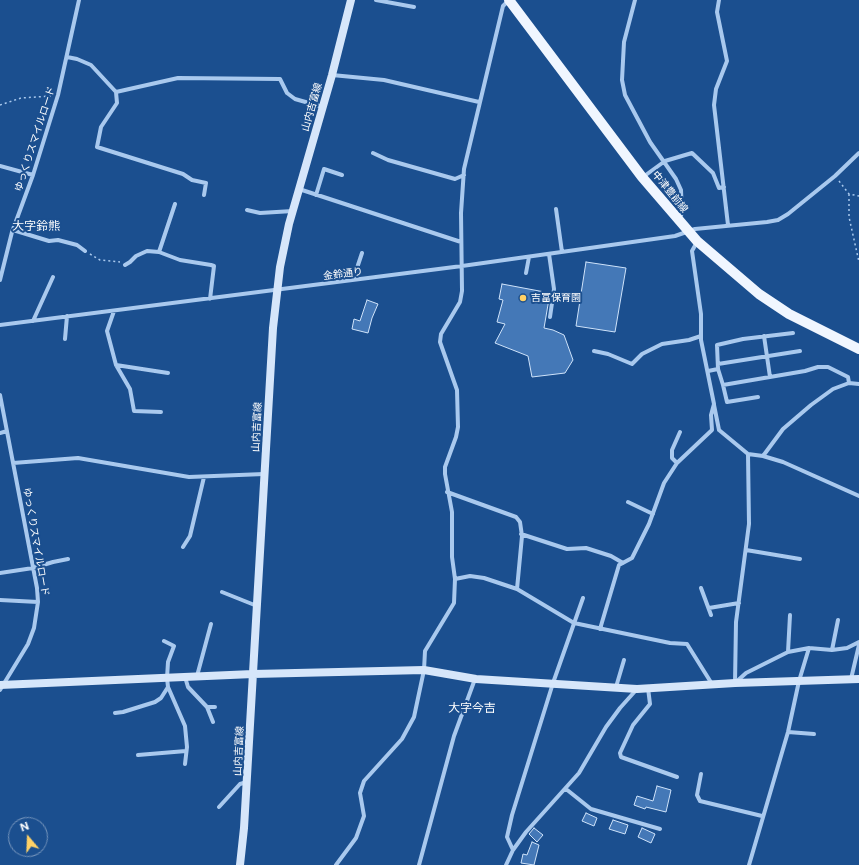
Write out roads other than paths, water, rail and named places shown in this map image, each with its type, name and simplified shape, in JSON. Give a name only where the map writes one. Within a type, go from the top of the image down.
[{"type":"main road","name":"山内吉富線","points":[[240,865],[247,782],[273,328],[277,290],[280,267],[293,211],[332,75],[351,0]]},
{"type":"main road","name":"中津豊前線","points":[[509,0],[642,177],[678,221],[697,241],[759,294],[789,314],[859,349]]},
{"type":"main road","points":[[1,686],[197,676],[424,670],[476,679],[637,688],[855,679]]},
{"type":"street","name":"ゆっくりスマイルロード","points":[[0,280],[13,230],[33,175],[58,95],[79,0]]},
{"type":"street","points":[[376,0],[414,7]]},
{"type":"street","points":[[336,865],[356,838],[364,816],[360,793],[364,781],[402,739],[414,717],[424,670],[425,651],[454,603],[455,579],[452,557],[452,512],[447,492],[445,467],[456,437],[458,404],[457,390],[440,342],[443,329],[460,302],[462,291],[461,242],[464,176],[479,102],[502,6],[509,0]]},
{"type":"street","points":[[635,0],[624,42],[622,80],[625,95],[650,142],[665,161],[681,190],[682,213],[678,221]]},
{"type":"street","points":[[719,0],[717,12],[727,61],[716,89],[714,105],[728,225]]},
{"type":"street","points":[[67,57],[77,59],[91,65],[116,92],[117,103],[100,127],[100,139],[97,147],[183,174],[192,180],[206,183],[204,195]]},
{"type":"street","points":[[332,75],[384,80],[479,102]]},
{"type":"street","points":[[116,92],[178,78],[280,78],[287,92],[295,98],[323,107]]},
{"type":"street","points":[[372,153],[388,160],[455,179],[464,176]]},
{"type":"street","points":[[642,177],[665,161],[692,153],[713,173],[719,188],[724,186]]},
{"type":"street","name":"金鈴通り","points":[[0,325],[462,266],[675,236],[688,232],[728,225],[778,220],[788,214],[835,176],[859,153]]},
{"type":"street","points":[[0,166],[33,175]]},
{"type":"street","points":[[316,195],[324,169],[342,175]]},
{"type":"street","points":[[299,189],[461,242]]},
{"type":"street","points":[[159,252],[175,204]]},
{"type":"street","points":[[556,209],[562,252]]},
{"type":"street","points":[[247,210],[260,213],[293,211]]},
{"type":"street","points":[[13,230],[50,241],[58,240],[77,245],[85,251]]},
{"type":"street","points":[[697,241],[692,251],[701,314],[701,336],[719,430],[748,454],[763,456],[783,462],[859,496]]},
{"type":"street","points":[[125,265],[141,253],[147,251],[159,252],[180,260],[214,266],[210,299]]},
{"type":"street","points":[[353,280],[362,253]]},
{"type":"street","points":[[549,254],[554,289],[550,316]]},
{"type":"street","points":[[526,273],[528,257]]},
{"type":"street","points":[[33,321],[53,277]]},
{"type":"street","points":[[114,311],[107,331],[116,365],[130,388],[134,410],[161,412]]},
{"type":"street","points":[[65,339],[67,316]]},
{"type":"street","points":[[758,397],[727,402],[718,366],[717,345],[764,336],[793,333]]},
{"type":"street","points":[[594,352],[608,354],[632,364],[642,354],[662,344],[689,340],[701,336]]},
{"type":"street","points":[[764,336],[770,377]]},
{"type":"street","points":[[708,370],[718,366],[800,351]]},
{"type":"street","points":[[116,365],[168,373]]},
{"type":"street","points":[[723,385],[805,371],[818,367],[828,368],[848,377],[849,383]]},
{"type":"street","points":[[763,456],[783,429],[799,414],[834,389],[849,383],[859,384]]},
{"type":"street","name":"ゆっくりスマイルロード","points":[[0,396],[33,568],[38,602],[34,628],[28,644],[1,686]]},
{"type":"street","points":[[600,629],[619,565],[632,558],[653,514],[664,483],[677,463],[712,430],[711,414],[714,404]]},
{"type":"street","points":[[0,433],[7,431]]},
{"type":"street","points":[[677,463],[672,458],[672,450],[680,432]]},
{"type":"street","points":[[734,683],[736,622],[746,550],[750,506],[748,454]]},
{"type":"street","points":[[13,462],[78,458],[189,477],[265,474]]},
{"type":"street","points":[[183,547],[190,536],[204,477]]},
{"type":"street","points":[[447,492],[516,517],[520,522],[521,534],[517,589]]},
{"type":"street","points":[[628,502],[653,514]]},
{"type":"street","points":[[521,534],[567,548],[586,548],[612,556],[623,562]]},
{"type":"street","points":[[746,550],[800,559]]},
{"type":"street","points":[[0,572],[33,568],[68,559]]},
{"type":"street","points":[[455,579],[470,576],[484,578],[517,589],[574,623],[670,643],[687,644],[712,684]]},
{"type":"street","points":[[701,588],[711,614]]},
{"type":"street","points":[[222,592],[257,606]]},
{"type":"street","points":[[513,850],[507,837],[512,815],[540,729],[553,683],[583,598]]},
{"type":"street","points":[[0,600],[38,602]]},
{"type":"street","points":[[709,608],[739,603]]},
{"type":"street","points":[[788,652],[790,615]]},
{"type":"street","points":[[832,650],[838,620]]},
{"type":"street","points":[[197,676],[211,624]]},
{"type":"street","points":[[164,641],[174,646],[168,662],[167,678],[168,687],[184,726],[186,751],[185,764]]},
{"type":"street","points":[[734,683],[746,673],[788,652],[809,648],[832,650],[847,648],[859,643],[855,679]]},
{"type":"street","points":[[749,865],[762,816],[788,732],[799,681],[809,648]]},
{"type":"street","points":[[616,687],[624,660]]},
{"type":"street","points":[[184,677],[188,687],[207,707],[213,722]]},
{"type":"street","points":[[419,865],[454,736],[476,679]]},
{"type":"street","points":[[115,712],[123,712],[155,702],[161,698],[168,687]]},
{"type":"street","points":[[506,865],[513,850],[526,832],[579,773],[620,708],[637,688]]},
{"type":"street","points":[[648,688],[650,704],[633,725],[620,753],[621,757],[677,777]]},
{"type":"street","points":[[207,707],[215,707]]},
{"type":"street","points":[[788,732],[814,734]]},
{"type":"street","points":[[138,756],[186,751]]},
{"type":"street","points":[[701,774],[697,795],[700,800],[762,816]]},
{"type":"street","points":[[219,807],[240,784],[247,782]]},
{"type":"street","points":[[566,789],[591,809],[660,829]]},
{"type":"place","name":"吉富保育園","points":[[523,298]]},
{"type":"district","name":"大字鈴熊","points":[[36,226]]},
{"type":"district","name":"大字今吉","points":[[472,708]]}]
